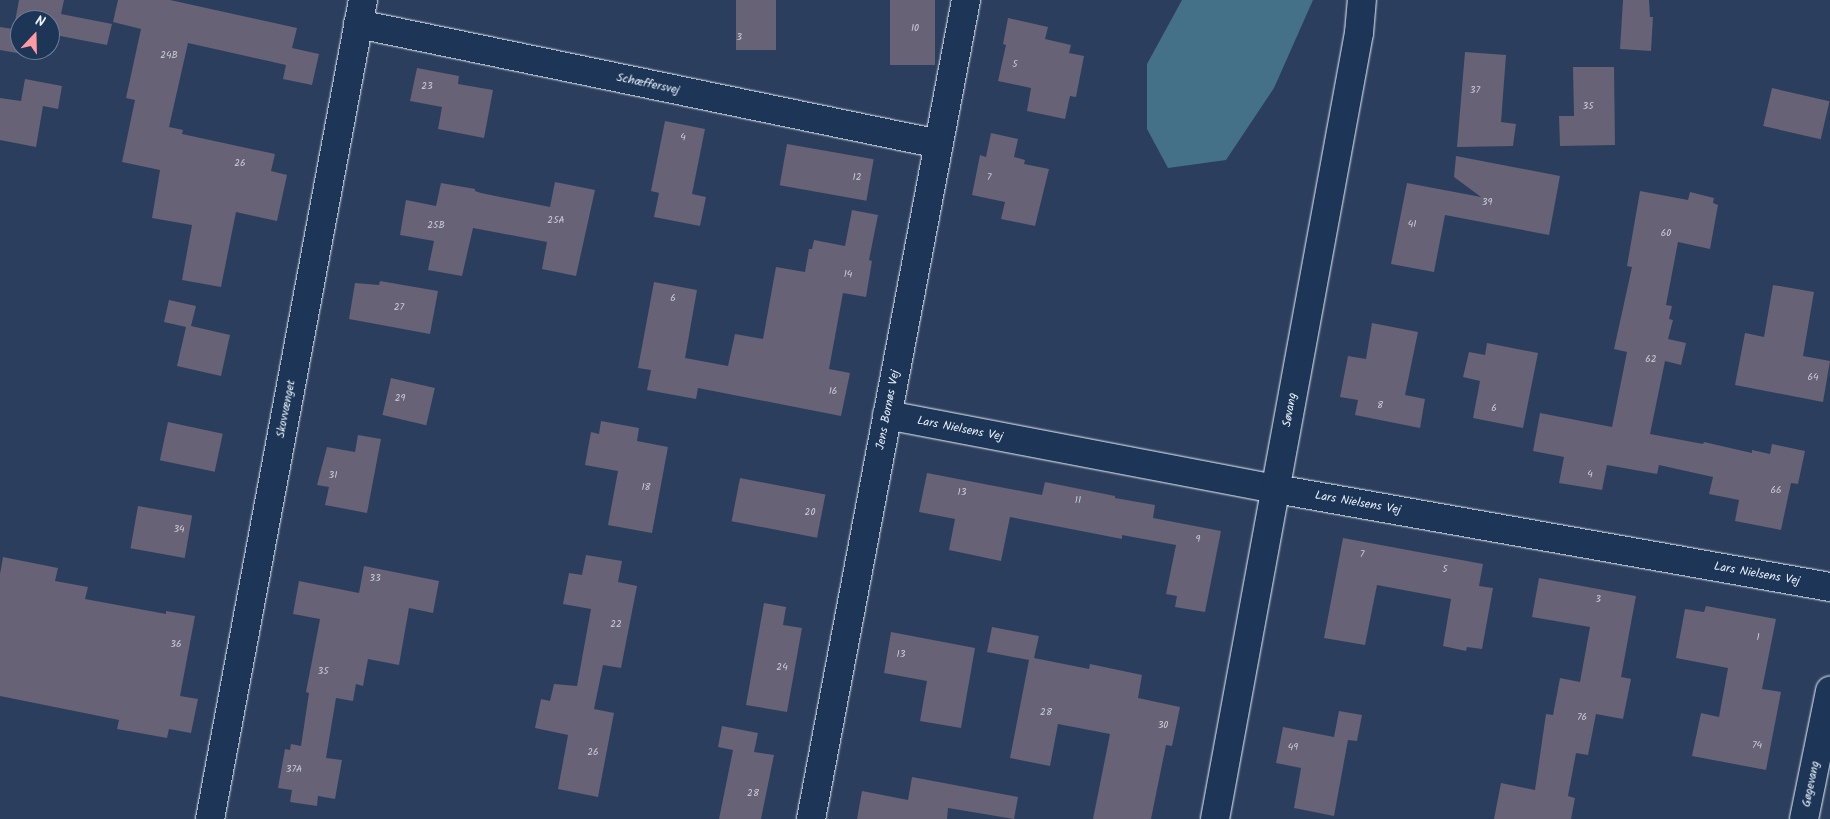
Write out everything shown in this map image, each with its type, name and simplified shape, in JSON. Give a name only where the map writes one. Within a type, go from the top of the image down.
[{"type":"street","name":"Jens Bornøs Vej","points":[[811,819],[966,0]]},
{"type":"street","name":"Søvang","points":[[1215,819],[1359,33],[1362,0]]},
{"type":"street","name":"Schæffersvej","points":[[360,12],[939,144]]},
{"type":"street","name":"Skovvænget","points":[[210,819],[360,12]]},
{"type":"street","name":"Lars Nielsens Vej","points":[[887,415],[1276,489],[1830,587]]},
{"type":"street","name":"Gøgevang","points":[[1814,805],[1830,691]]},
{"type":"water","points":[[1182,0],[1313,0],[1274,88],[1226,160],[1168,168],[1147,129],[1147,64]]},
{"type":"building","points":[[19,0],[64,0],[61,14],[112,24],[107,45],[60,36],[60,10],[17,10]]},
{"type":"building","points":[[118,0],[170,0],[297,28],[292,48],[319,54],[312,85],[283,79],[286,65],[188,43],[169,127],[183,130],[182,134],[275,154],[271,171],[287,175],[277,221],[236,212],[221,287],[182,280],[192,225],[152,218],[160,170],[122,162],[135,100],[126,98],[141,29],[113,22]]},
{"type":"building","points":[[736,0],[776,0],[776,50],[736,50]]},
{"type":"building","points":[[890,0],[935,0],[935,65],[890,65]]},
{"type":"building","points":[[1623,0],[1649,0],[1650,17],[1653,17],[1651,51],[1620,49]]},
{"type":"building","points":[[1008,18],[1048,27],[1045,39],[1071,45],[1069,53],[1084,56],[1076,97],[1070,96],[1065,119],[1027,111],[1031,88],[998,81],[1006,45],[1003,44]]},
{"type":"building","points":[[0,27],[10,28],[10,52],[0,50]]},
{"type":"building","points":[[1465,52],[1506,55],[1501,122],[1516,124],[1513,146],[1457,147]]},
{"type":"building","points":[[1573,67],[1614,67],[1615,145],[1560,146],[1559,116],[1574,116]]},
{"type":"building","points":[[417,68],[459,76],[458,84],[493,90],[484,138],[438,129],[442,107],[410,101]]},
{"type":"building","points":[[25,79],[62,86],[58,109],[43,106],[36,147],[0,140],[0,98],[21,101]]},
{"type":"building","points":[[1772,88],[1829,101],[1821,139],[1763,126]]},
{"type":"building","points":[[665,121],[705,129],[692,194],[706,197],[700,226],[654,217],[659,193],[651,191]]},
{"type":"building","points":[[991,133],[1018,139],[1014,157],[1025,160],[1024,164],[1049,169],[1035,226],[1001,219],[1005,202],[972,195],[980,155],[986,157]]},
{"type":"building","points":[[787,144],[874,159],[866,201],[780,185]]},
{"type":"building","points":[[1456,156],[1560,176],[1549,235],[1445,215],[1434,272],[1391,264],[1407,183],[1481,197],[1454,177]]},
{"type":"building","points":[[555,182],[595,190],[576,276],[542,269],[547,242],[473,228],[462,276],[428,270],[434,241],[400,235],[406,200],[436,206],[441,183],[550,207]]},
{"type":"building","points":[[1640,191],[1688,200],[1690,192],[1714,198],[1713,203],[1718,205],[1710,249],[1678,242],[1666,305],[1672,306],[1669,319],[1673,320],[1668,339],[1686,343],[1681,365],[1665,361],[1650,434],[1703,444],[1704,442],[1752,453],[1752,450],[1770,454],[1772,444],[1805,451],[1798,484],[1791,483],[1781,530],[1735,521],[1739,500],[1709,494],[1713,477],[1659,465],[1657,474],[1607,465],[1602,490],[1559,483],[1564,457],[1533,451],[1540,413],[1612,427],[1627,352],[1614,349],[1632,267],[1627,266]]},
{"type":"building","points":[[852,210],[878,215],[869,260],[872,261],[866,297],[843,293],[829,369],[850,373],[841,416],[698,388],[696,399],[647,390],[651,370],[638,368],[654,282],[697,290],[685,358],[728,366],[735,334],[763,339],[776,267],[805,272],[809,249],[812,249],[814,240],[845,246]]},
{"type":"building","points":[[380,281],[438,291],[430,334],[349,319],[355,283],[379,285]]},
{"type":"building","points":[[1773,285],[1814,292],[1803,356],[1830,361],[1823,402],[1735,385],[1745,333],[1764,337]]},
{"type":"building","points":[[169,300],[196,306],[191,326],[230,335],[221,376],[177,366],[186,327],[164,322]]},
{"type":"building","points":[[1372,323],[1418,332],[1405,395],[1425,399],[1420,428],[1355,415],[1358,400],[1340,397],[1348,356],[1366,359]]},
{"type":"building","points":[[1487,343],[1538,353],[1523,428],[1473,418],[1480,381],[1463,377],[1469,352],[1485,355]]},
{"type":"building","points":[[391,378],[435,388],[426,425],[382,415]]},
{"type":"building","points":[[601,421],[639,428],[637,441],[668,447],[652,533],[608,525],[618,471],[585,465],[591,432],[599,434]]},
{"type":"building","points":[[168,422],[223,434],[215,472],[160,460]]},
{"type":"building","points":[[358,435],[381,439],[367,513],[325,505],[329,487],[317,485],[327,447],[355,452]]},
{"type":"building","points":[[927,473],[1042,495],[1045,482],[1155,505],[1153,518],[1221,531],[1205,612],[1175,607],[1177,596],[1166,594],[1176,545],[1122,535],[1122,539],[1010,517],[1001,561],[949,550],[955,519],[919,512]]},
{"type":"building","points":[[740,478],[825,495],[817,538],[732,521]]},
{"type":"building","points":[[138,506],[192,516],[185,558],[131,548]]},
{"type":"building","points":[[1343,538],[1483,564],[1479,586],[1493,588],[1482,649],[1467,647],[1466,651],[1443,646],[1451,599],[1377,585],[1365,645],[1324,638]]},
{"type":"building","points":[[586,555],[622,561],[618,582],[637,586],[621,668],[603,665],[594,709],[614,713],[598,797],[558,789],[568,735],[535,728],[541,699],[550,701],[554,684],[577,686],[591,609],[563,604],[569,573],[582,575]]},
{"type":"building","points":[[3,557],[58,568],[55,581],[88,587],[85,599],[166,614],[166,611],[195,616],[180,696],[198,699],[191,733],[169,729],[167,738],[117,729],[119,720],[0,696],[0,574]]},
{"type":"building","points":[[364,566],[439,581],[433,613],[409,608],[399,665],[368,659],[363,686],[356,684],[353,701],[336,698],[326,758],[342,760],[335,799],[318,796],[317,806],[290,802],[292,790],[278,788],[285,749],[290,750],[291,744],[301,746],[309,693],[306,692],[320,619],[293,614],[299,581],[359,593]]},
{"type":"building","points":[[1539,578],[1636,596],[1621,677],[1631,679],[1623,719],[1596,714],[1588,755],[1576,753],[1568,796],[1575,798],[1571,819],[1494,819],[1501,783],[1535,790],[1546,714],[1553,715],[1560,678],[1580,682],[1590,627],[1532,617]]},
{"type":"building","points":[[764,603],[786,607],[783,625],[802,628],[787,712],[746,705]]},
{"type":"building","points":[[1706,606],[1776,619],[1762,689],[1781,692],[1766,770],[1692,756],[1701,713],[1719,717],[1728,668],[1676,658],[1685,609],[1704,612]]},
{"type":"building","points":[[992,627],[1039,636],[1034,658],[1089,669],[1090,664],[1142,675],[1138,698],[1180,707],[1172,746],[1166,745],[1151,819],[1093,819],[1110,734],[1058,724],[1050,766],[1010,758],[1029,660],[987,652]]},
{"type":"building","points":[[891,632],[975,648],[961,728],[920,721],[927,681],[884,673]]},
{"type":"building","points":[[1339,711],[1362,715],[1357,741],[1348,740],[1334,816],[1294,808],[1301,768],[1276,763],[1283,727],[1334,737]]},
{"type":"building","points":[[722,726],[758,733],[754,752],[774,755],[761,819],[719,819],[733,750],[718,747]]},
{"type":"building","points":[[912,777],[1018,797],[1014,819],[948,808],[947,819],[857,819],[862,791],[908,800]]}]
